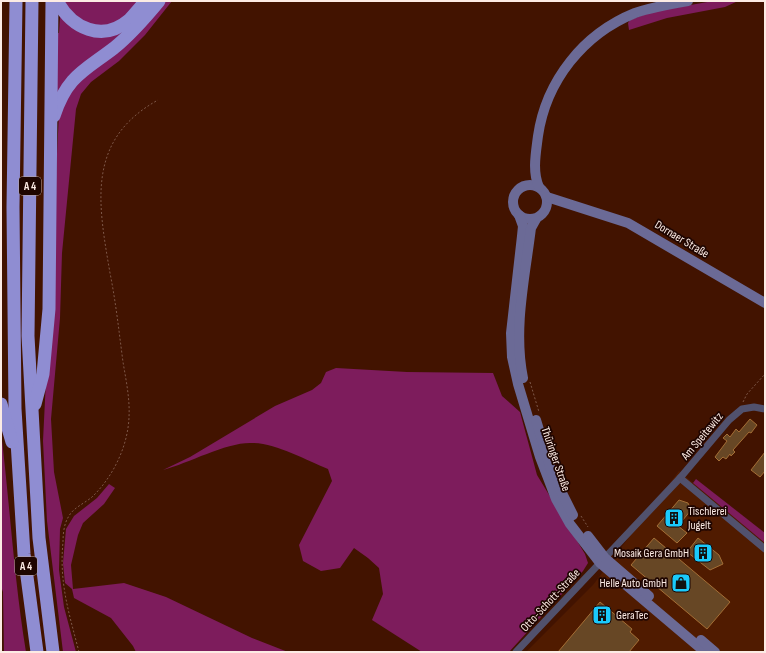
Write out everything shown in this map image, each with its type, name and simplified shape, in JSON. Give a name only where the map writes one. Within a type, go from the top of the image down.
[{"type":"highway","name":"A 4","points":[[16,1],[13,207],[15,409],[24,554],[37,652]]},
{"type":"highway","name":"A 4","points":[[32,1],[28,336],[31,418],[39,538],[53,652]]},
{"type":"highway","points":[[31,418],[43,374],[49,309],[52,1]]},
{"type":"highway","points":[[57,1],[63,13],[71,21],[88,30],[104,31],[117,28],[129,20],[146,1]]},
{"type":"highway","points":[[51,125],[62,95],[70,83],[91,63],[128,36],[159,1]]},
{"type":"highway","points":[[1,404],[2,412],[18,459]]},
{"type":"main road","points":[[539,187],[532,185],[519,189],[513,199],[513,205],[519,215],[527,219],[536,219],[545,212],[548,202],[547,197],[539,187],[536,179],[536,155],[543,114],[548,98],[559,76],[583,46],[608,27],[636,13],[688,1]]},
{"type":"main road","points":[[525,186],[536,155]]},
{"type":"main road","name":"Dornaer Straße","points":[[547,197],[628,223],[765,303]]},
{"type":"main road","name":"Dornaer Straße","points":[[545,212],[549,210],[581,208]]},
{"type":"main road","name":"Thüringer Straße","points":[[519,215],[522,226],[522,236],[511,333],[514,368],[544,469],[556,499],[570,524],[603,561],[705,652]]},
{"type":"main road","name":"Thüringer Straße","points":[[536,219],[531,228],[519,341],[523,376],[552,473],[560,492],[603,561],[715,652]]},
{"type":"street","points":[[742,409],[754,407],[765,409]]},
{"type":"street","name":"Am Speitewitz","points":[[603,561],[680,478],[729,420],[742,409]]},
{"type":"street","points":[[680,478],[765,549]]},
{"type":"street","name":"Otto-Schott-Straße","points":[[516,652],[603,561]]},
{"type":"path","points":[[79,652],[63,590],[62,554],[64,534],[70,514],[98,490],[110,475],[125,440],[129,416],[115,299],[100,209],[100,186],[104,166],[118,134],[131,118],[158,100]]},
{"type":"path","points":[[742,409],[743,401],[747,394],[765,374]]},
{"type":"path","points":[[523,376],[530,381],[540,415]]},
{"type":"path","points":[[581,516],[589,529]]},
{"type":"shaded area","points":[[62,1],[139,1],[132,10],[113,25],[85,25]]},
{"type":"shaded area","points":[[154,1],[58,95],[55,93],[55,33],[59,33],[60,17],[57,9],[94,35]]},
{"type":"shaded area","points":[[163,1],[172,1],[145,35],[119,61],[91,82],[81,94],[76,109],[62,253],[60,318],[51,419],[54,472],[63,518],[60,529],[59,570],[64,607],[76,652],[63,652],[47,521],[43,441],[59,113],[72,87]]},
{"type":"shaded area","points":[[713,1],[738,1],[725,7],[667,18],[629,30],[628,23],[630,20],[651,12]]},
{"type":"shaded area","points":[[336,368],[407,372],[493,373],[502,396],[520,412],[537,475],[585,554],[588,563],[583,571],[509,652],[422,652],[372,620],[383,594],[379,568],[368,558],[354,548],[340,568],[321,571],[303,561],[299,545],[332,481],[328,469],[279,448],[259,443],[250,443],[230,446],[163,470],[190,457],[275,406],[312,390],[321,383],[326,372]]},
{"type":"shaded area","points":[[1,432],[18,597],[26,652],[4,652],[3,592],[1,586]]},
{"type":"shaded area","points":[[679,471],[765,543],[765,652],[526,652],[593,585]]},
{"type":"shaded area","points":[[696,479],[765,533],[765,543],[693,483]]},
{"type":"shaded area","points":[[109,484],[115,488],[104,504],[83,523],[78,535],[71,565],[73,589],[124,583],[166,597],[252,638],[288,652],[136,652],[111,618],[74,598],[72,589],[65,583],[63,563],[66,529],[74,516],[97,498]]},
{"type":"building","points":[[750,419],[757,425],[751,433],[749,432],[733,450],[735,452],[731,456],[730,454],[726,459],[723,457],[719,461],[715,457],[727,441],[723,438],[727,434],[730,437],[736,429],[739,432]]},
{"type":"building","points":[[765,452],[765,471],[760,477],[751,470]]},
{"type":"building","name":"Tischlerei Jugelt","points":[[679,500],[688,503],[691,510],[678,526],[687,533],[677,543],[657,526]]},
{"type":"building","name":"Helle Auto GmbH","points":[[654,538],[730,602],[707,629],[631,565]]},
{"type":"building","name":"Mosaik Gera GmbH","points":[[698,538],[719,555],[723,564],[710,570],[687,552]]},
{"type":"building","name":"GeraTec","points":[[600,602],[632,629],[630,632],[639,640],[629,652],[558,652]]},
{"type":"place","name":"Tischlerei Jugelt","points":[[674,518]]},
{"type":"place","name":"Mosaik Gera GmbH","points":[[703,553]]},
{"type":"place","name":"Helle Auto GmbH","points":[[681,583]]},
{"type":"place","name":"GeraTec","points":[[602,615]]}]
